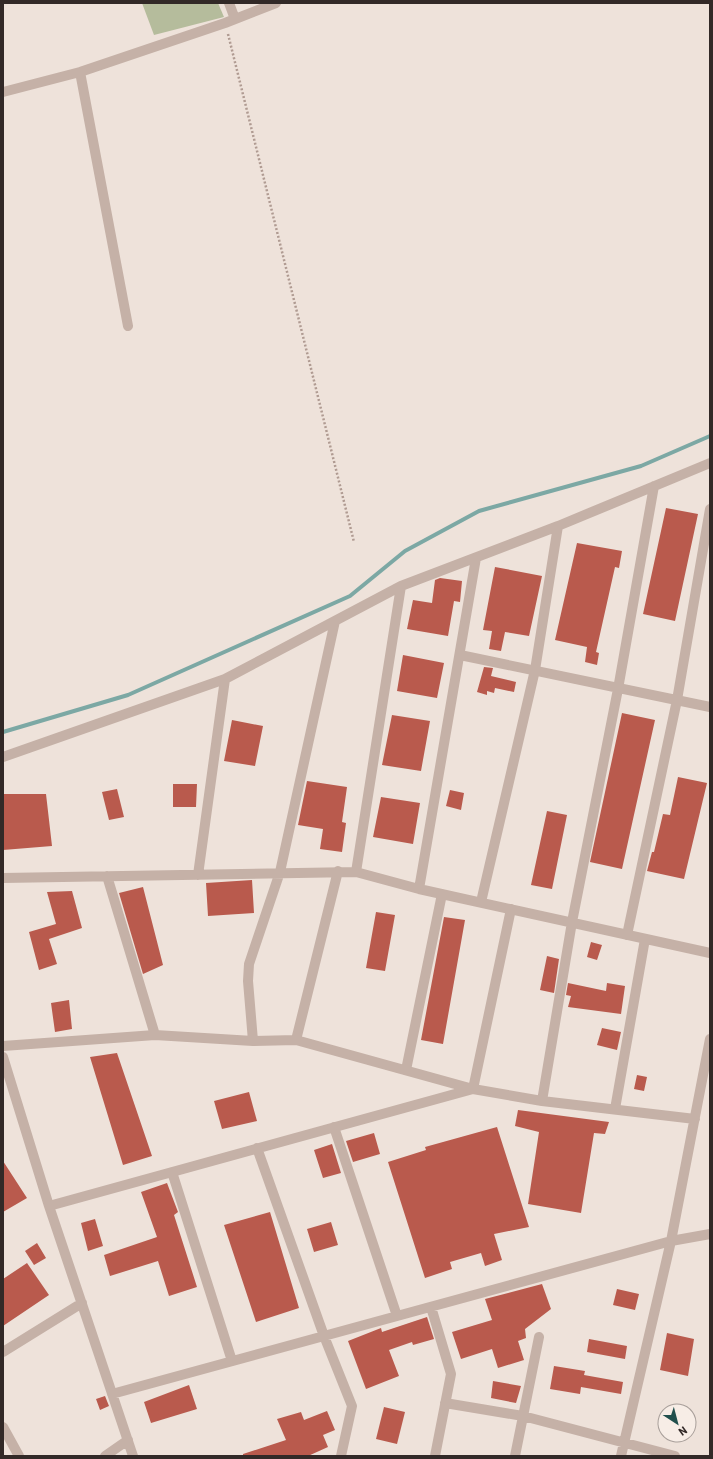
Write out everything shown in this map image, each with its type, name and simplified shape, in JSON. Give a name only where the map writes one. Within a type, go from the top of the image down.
[{"type":"street","points":[[229,3],[235,19]]},
{"type":"street","points":[[3,92],[80,72],[225,23],[276,3]]},
{"type":"street","points":[[80,72],[128,326]]},
{"type":"street","points":[[3,757],[225,679],[401,586],[558,526],[710,463]]},
{"type":"street","points":[[542,1101],[572,922],[618,689],[654,486]]},
{"type":"street","points":[[627,935],[677,700],[710,509]]},
{"type":"street","points":[[481,902],[535,670],[558,526]]},
{"type":"street","points":[[419,889],[476,558]]},
{"type":"street","points":[[356,872],[401,586]]},
{"type":"street","points":[[253,1041],[248,981],[249,964],[280,872],[335,621]]},
{"type":"street","points":[[460,655],[710,707]]},
{"type":"street","points":[[198,875],[225,679]]},
{"type":"street","points":[[296,1040],[338,871]]},
{"type":"street","points":[[3,878],[338,871],[356,872],[419,889],[710,953]]},
{"type":"street","points":[[107,876],[155,1035]]},
{"type":"street","points":[[406,1070],[442,894]]},
{"type":"street","points":[[473,1089],[511,909]]},
{"type":"street","points":[[615,1110],[645,939]]},
{"type":"street","points":[[3,1046],[155,1035],[253,1041],[296,1040],[473,1089],[542,1101],[695,1119]]},
{"type":"street","points":[[621,1456],[671,1242],[710,1039]]},
{"type":"street","points":[[3,1057],[49,1206],[133,1456]]},
{"type":"street","points":[[49,1206],[473,1089]]},
{"type":"street","points":[[334,1127],[397,1316]]},
{"type":"street","points":[[257,1148],[324,1336],[352,1406],[341,1456]]},
{"type":"street","points":[[172,1172],[232,1361]]},
{"type":"street","points":[[112,1394],[671,1242],[710,1234]]},
{"type":"street","points":[[3,1352],[82,1303]]},
{"type":"street","points":[[431,1307],[451,1374],[435,1456]]},
{"type":"street","points":[[515,1456],[539,1337]]},
{"type":"street","points":[[445,1403],[523,1416],[624,1444],[675,1456]]},
{"type":"street","points":[[3,1426],[19,1456]]},
{"type":"street","points":[[105,1456],[128,1440]]},
{"type":"path","points":[[225,23],[354,542]]},
{"type":"green space","points":[[142,3],[218,3],[224,17],[154,35]]},
{"type":"building","points":[[666,508],[698,514],[675,621],[643,614]]},
{"type":"building","points":[[577,543],[622,551],[619,568],[615,567],[596,652],[599,653],[597,665],[585,662],[587,647],[555,640]]},
{"type":"building","points":[[495,567],[542,576],[529,636],[505,632],[501,651],[489,649],[492,631],[483,630]]},
{"type":"building","points":[[440,578],[462,581],[460,602],[454,601],[448,636],[407,629],[413,600],[432,603],[435,580]]},
{"type":"building","points":[[403,655],[444,663],[437,698],[397,691]]},
{"type":"building","points":[[484,667],[493,668],[491,676],[516,682],[514,692],[495,688],[494,693],[487,691],[487,695],[477,692]]},
{"type":"building","points":[[622,713],[655,720],[622,869],[590,862]]},
{"type":"building","points":[[392,715],[430,721],[421,771],[382,765]]},
{"type":"building","points":[[232,720],[263,726],[255,766],[224,761]]},
{"type":"building","points":[[678,777],[707,783],[684,879],[647,871],[652,852],[654,852],[663,814],[670,815]]},
{"type":"building","points":[[307,781],[347,787],[342,822],[346,823],[342,852],[320,849],[323,829],[298,825]]},
{"type":"building","points":[[173,784],[197,784],[196,807],[173,807]]},
{"type":"building","points":[[117,789],[124,817],[109,820],[102,792]]},
{"type":"building","points":[[450,790],[464,793],[461,810],[446,806]]},
{"type":"building","points":[[3,794],[46,794],[52,846],[3,850]]},
{"type":"building","points":[[381,797],[420,803],[413,844],[373,837]]},
{"type":"building","points":[[547,811],[567,815],[552,889],[531,885]]},
{"type":"building","points":[[252,880],[254,913],[208,916],[206,883]]},
{"type":"building","points":[[143,887],[163,965],[143,974],[119,893]]},
{"type":"building","points":[[72,891],[82,928],[49,939],[57,964],[39,970],[29,932],[56,924],[47,892]]},
{"type":"building","points":[[376,912],[395,915],[385,971],[366,968]]},
{"type":"building","points":[[444,917],[465,920],[443,1044],[421,1040]]},
{"type":"building","points":[[591,942],[602,945],[597,960],[587,957]]},
{"type":"building","points":[[547,956],[559,959],[554,993],[540,990]]},
{"type":"building","points":[[568,983],[606,991],[607,983],[625,986],[621,1014],[568,1007],[571,996],[566,995]]},
{"type":"building","points":[[69,1000],[72,1029],[55,1032],[51,1003]]},
{"type":"building","points":[[602,1028],[621,1032],[617,1050],[597,1045]]},
{"type":"building","points":[[117,1053],[152,1156],[123,1165],[90,1057]]},
{"type":"building","points":[[637,1075],[647,1077],[644,1091],[634,1089]]},
{"type":"building","points":[[249,1092],[257,1121],[222,1129],[214,1101]]},
{"type":"building","points":[[518,1110],[609,1122],[605,1134],[594,1133],[581,1213],[528,1204],[539,1132],[515,1126]]},
{"type":"building","points":[[497,1127],[529,1227],[494,1234],[502,1260],[485,1266],[481,1253],[450,1262],[452,1269],[425,1278],[388,1162],[426,1150],[425,1147]]},
{"type":"building","points":[[374,1133],[380,1154],[353,1162],[346,1141]]},
{"type":"building","points":[[332,1144],[341,1173],[323,1178],[314,1150]]},
{"type":"building","points":[[3,1161],[27,1198],[3,1212]]},
{"type":"building","points":[[167,1183],[178,1212],[174,1215],[197,1287],[169,1296],[158,1261],[110,1276],[104,1255],[157,1237],[141,1192]]},
{"type":"building","points":[[270,1212],[299,1308],[256,1322],[224,1225]]},
{"type":"building","points":[[95,1219],[103,1246],[88,1251],[81,1223]]},
{"type":"building","points":[[331,1222],[338,1245],[314,1252],[307,1229]]},
{"type":"building","points":[[37,1243],[46,1258],[34,1265],[25,1251]]},
{"type":"building","points":[[27,1263],[49,1295],[3,1326],[3,1279]]},
{"type":"building","points":[[542,1284],[551,1309],[525,1329],[526,1338],[518,1341],[524,1360],[498,1368],[492,1349],[461,1359],[452,1332],[492,1320],[485,1299]]},
{"type":"building","points":[[617,1289],[639,1294],[635,1310],[613,1305]]},
{"type":"building","points":[[427,1317],[434,1339],[413,1345],[412,1342],[389,1350],[399,1376],[366,1389],[348,1341],[381,1328],[382,1332]]},
{"type":"building","points":[[667,1333],[694,1339],[688,1376],[660,1370]]},
{"type":"building","points":[[589,1339],[627,1346],[625,1359],[587,1352]]},
{"type":"building","points":[[554,1366],[585,1371],[584,1375],[623,1382],[621,1394],[581,1387],[580,1394],[550,1389]]},
{"type":"building","points":[[493,1381],[521,1386],[516,1403],[491,1398]]},
{"type":"building","points":[[189,1385],[197,1409],[151,1423],[144,1402]]},
{"type":"building","points":[[105,1396],[109,1406],[100,1410],[96,1399]]},
{"type":"building","points":[[384,1407],[405,1412],[397,1444],[376,1439]]},
{"type":"building","points":[[327,1411],[335,1430],[323,1435],[328,1447],[308,1456],[243,1456],[243,1454],[286,1440],[277,1419],[301,1412],[304,1420]]},
{"type":"waterway","points":[[3,732],[128,695],[350,596],[405,551],[479,511],[641,466],[710,436]]}]
